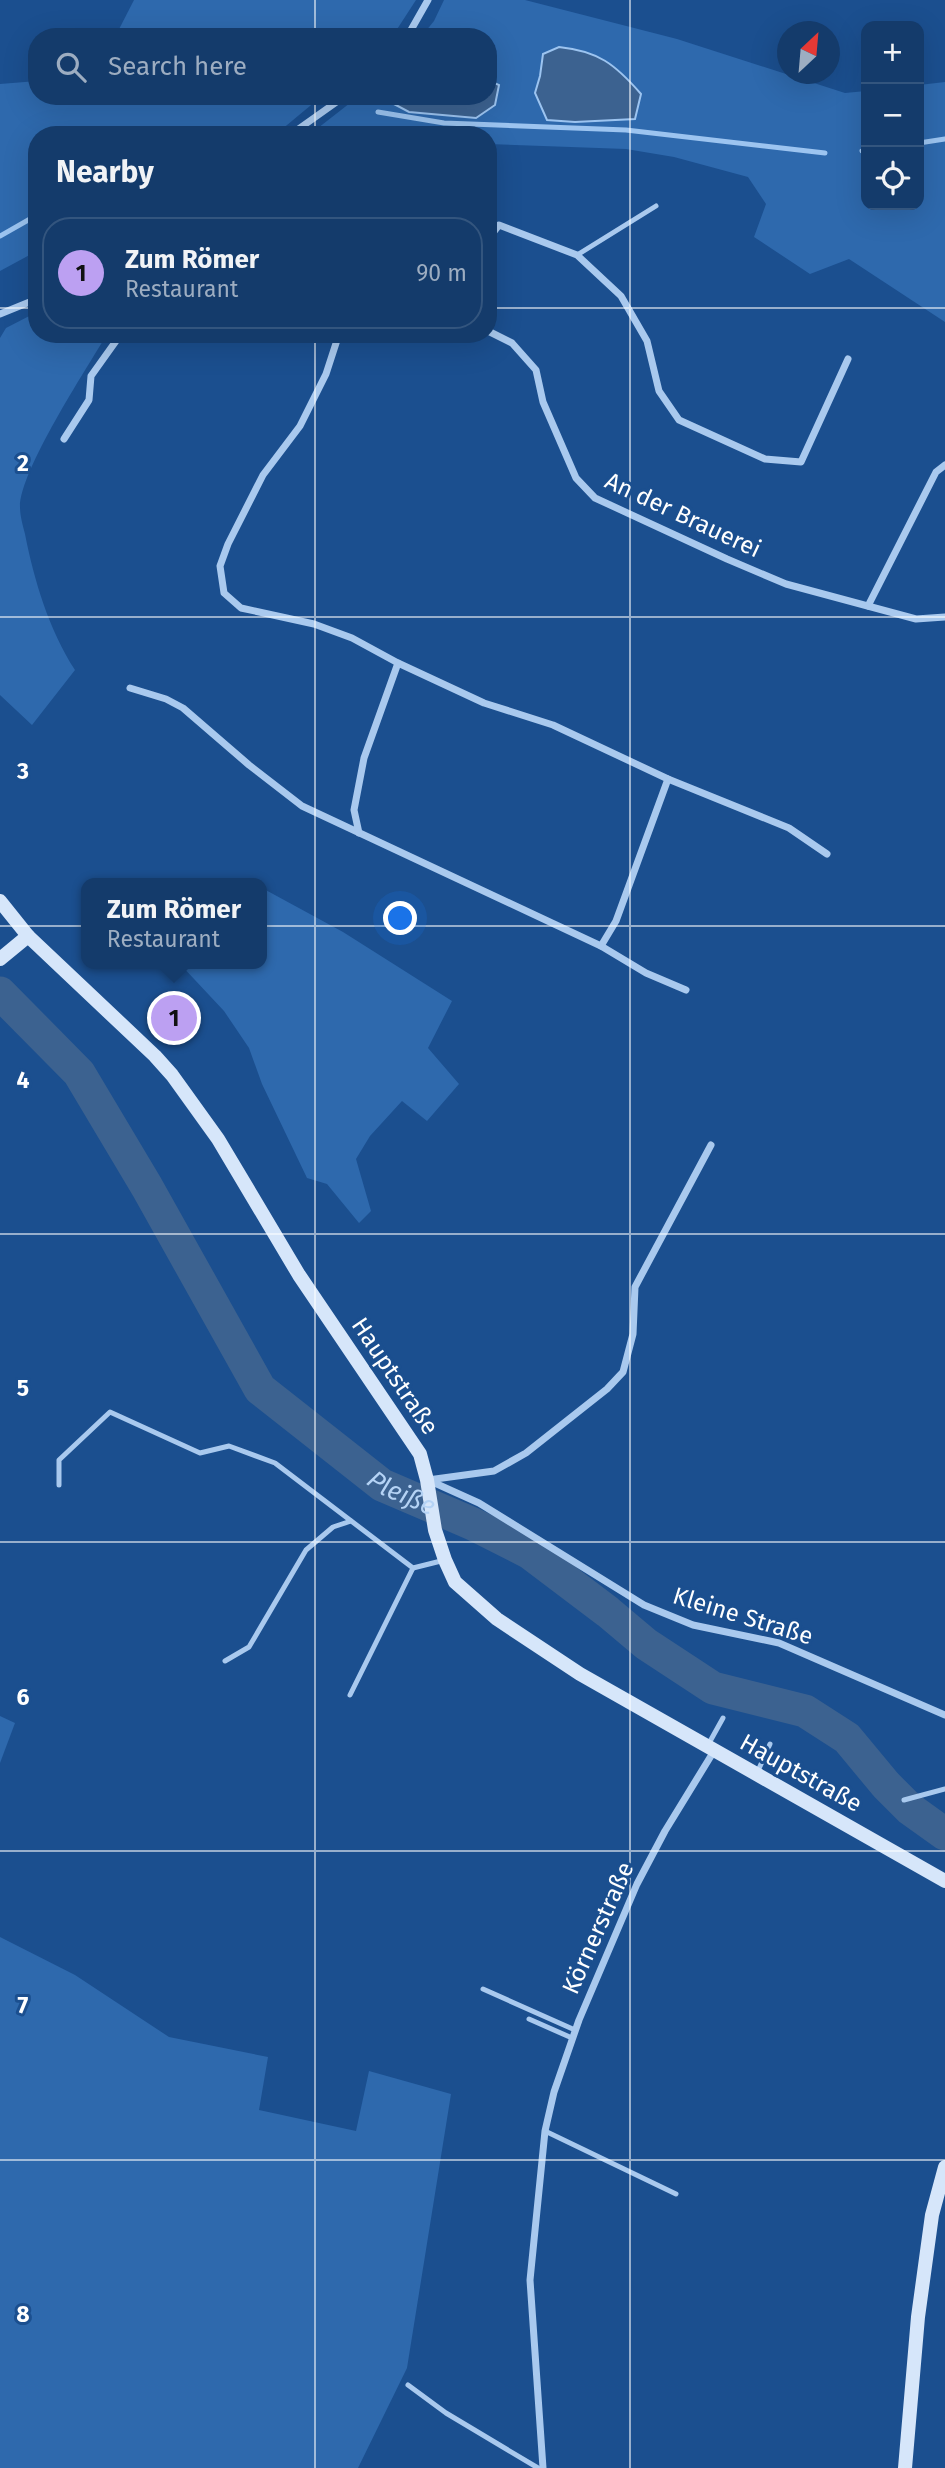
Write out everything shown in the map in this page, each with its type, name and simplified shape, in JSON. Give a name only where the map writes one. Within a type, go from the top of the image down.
[{"type":"main road","name":"Hauptstraße","points":[[0,901],[28,936],[137,1038],[172,1075],[218,1139],[299,1275],[420,1454],[435,1531],[444,1560],[455,1582],[497,1619],[580,1674],[945,1881]]},
{"type":"main road","points":[[0,959],[28,936]]},
{"type":"main road","points":[[905,2468],[920,2304],[932,2215],[945,2168]]},
{"type":"street","points":[[412,28],[428,0]]},
{"type":"street","points":[[303,126],[332,105]]},
{"type":"street","points":[[497,228],[499,225],[576,255],[621,296],[647,341],[659,391],[679,420],[765,459],[801,462],[848,359]]},
{"type":"street","points":[[0,314],[28,303]]},
{"type":"street","name":"An der Brauerei","points":[[497,336],[512,343],[536,370],[543,402],[576,478],[595,498],[786,584],[916,618],[945,617]]},
{"type":"street","points":[[64,439],[89,400],[91,376],[115,343]]},
{"type":"street","points":[[336,343],[326,374],[300,426],[263,475],[228,544],[219,566],[224,593],[242,608],[314,624],[352,638],[398,663],[484,703],[553,725],[668,779],[789,828],[827,854]]},
{"type":"street","points":[[867,606],[936,472],[945,465]]},
{"type":"street","points":[[359,833],[354,810],[364,758],[398,663]]},
{"type":"street","points":[[130,688],[166,699],[183,708],[302,806],[600,946],[646,973],[686,990]]},
{"type":"street","points":[[600,946],[616,922],[668,779]]},
{"type":"street","points":[[427,1486],[494,1471],[526,1453],[607,1389],[623,1372],[633,1334],[635,1287],[711,1146]]},
{"type":"street","name":"Kleine Straße","points":[[427,1486],[479,1503],[644,1605],[693,1625],[779,1643],[945,1715]]},
{"type":"street","name":"Körnerstraße","points":[[541,2468],[530,2280],[545,2131],[554,2092],[574,2034],[637,1884],[710,1749]]},
{"type":"lane","points":[[576,255],[656,206]]},
{"type":"lane","points":[[59,1485],[60,1460],[110,1412],[200,1453],[229,1446],[275,1463],[413,1567],[444,1560]]},
{"type":"lane","points":[[225,1661],[248,1647],[306,1550],[333,1527],[351,1521]]},
{"type":"lane","points":[[350,1695],[413,1567]]},
{"type":"lane","points":[[710,1749],[723,1718]]},
{"type":"lane","points":[[756,1774],[770,1744]]},
{"type":"lane","points":[[904,1800],[945,1789]]},
{"type":"lane","points":[[483,1989],[574,2034]]},
{"type":"lane","points":[[529,2019],[574,2034]]},
{"type":"lane","points":[[545,2131],[676,2194]]},
{"type":"lane","points":[[408,2385],[446,2413],[541,2468]]},
{"type":"shaded area","points":[[134,0],[416,0],[398,28],[120,28]]},
{"type":"shaded area","points":[[444,0],[525,0],[677,39],[777,71],[777,84],[817,84],[845,93],[861,91],[861,210],[924,210],[924,84],[945,82],[945,322],[849,259],[810,274],[754,237],[766,204],[748,177],[674,157],[626,149],[497,144],[497,126],[321,126],[347,105],[497,105],[497,28],[428,28]]},
{"type":"shaded area","points":[[559,47],[595,56],[623,75],[641,94],[635,119],[575,122],[547,120],[535,93],[543,54]]},
{"type":"shaded area","points":[[28,82],[28,105],[311,105],[286,126],[28,126],[28,256],[0,271],[0,84]]},
{"type":"shaded area","points":[[396,105],[495,105],[476,118],[409,112]]},
{"type":"shaded area","points":[[28,317],[28,343],[102,343],[42,445],[23,490],[20,514],[38,587],[57,638],[75,670],[32,725],[0,695],[0,338],[6,328]]},
{"type":"shaded area","points":[[267,891],[343,932],[452,1001],[428,1048],[459,1084],[427,1121],[402,1101],[370,1136],[356,1159],[371,1211],[359,1223],[327,1184],[307,1178],[262,1084],[249,1048],[224,1011],[185,969],[267,969]]},
{"type":"shaded area","points":[[0,1716],[15,1723],[0,1763]]},
{"type":"shaded area","points":[[0,1937],[75,1975],[169,2037],[268,2057],[259,2110],[356,2131],[369,2071],[451,2094],[407,2368],[358,2468],[0,2468]]},
{"type":"waterway","points":[[378,112],[444,123],[626,130],[825,153]]},
{"type":"waterway","points":[[924,142],[945,139]]},
{"type":"waterway","points":[[0,236],[28,220]]},
{"type":"waterway","name":"Pleiße","points":[[0,993],[79,1073],[147,1187],[260,1389],[382,1485],[473,1524],[530,1553],[646,1644],[713,1688],[805,1711],[847,1738],[910,1809],[945,1834]]},
{"type":"place","name":"Zum Römer","points":[[174,1018]]}]
